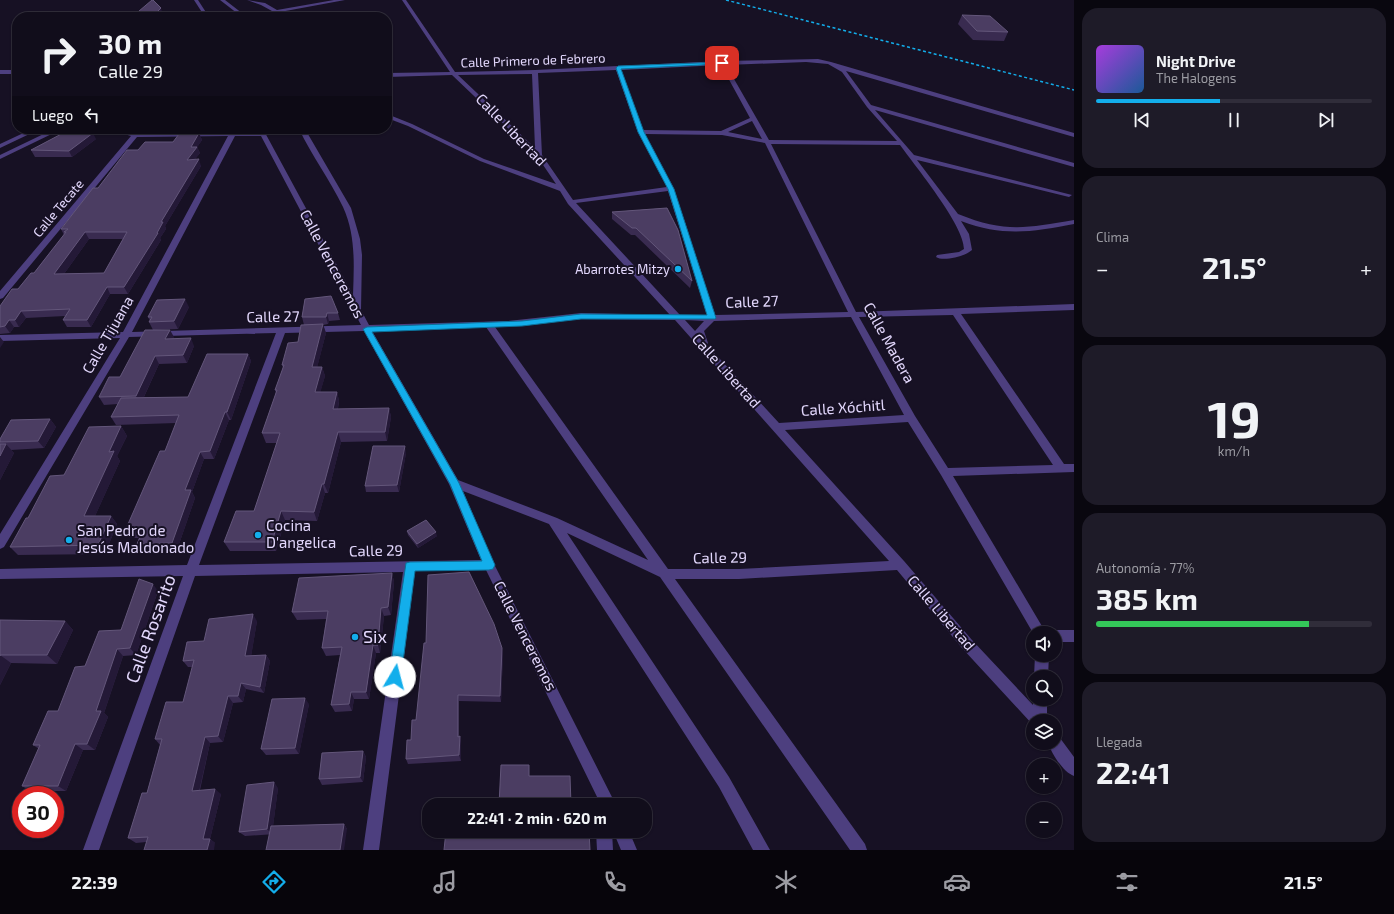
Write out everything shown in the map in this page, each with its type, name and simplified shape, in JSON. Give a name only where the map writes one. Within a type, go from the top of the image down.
[{"type":"street","points":[[196,0],[204,12]]},
{"type":"street","points":[[222,0],[238,12]]},
{"type":"street","points":[[249,0],[264,4],[276,11]]},
{"type":"street","points":[[273,12],[343,0]]},
{"type":"street","name":"Calle Libertad","points":[[404,0],[454,74],[539,155],[570,202],[777,427],[900,565],[967,644],[1032,714]]},
{"type":"street","name":"Calle Primero de Febrero","points":[[392,75],[535,72],[800,60],[824,62],[1074,135]]},
{"type":"street","name":"Calle Madera","points":[[722,63],[767,142],[853,314],[911,418],[945,472],[1036,626]]},
{"type":"street","points":[[840,67],[869,106],[902,143],[955,216],[965,234],[968,250],[962,254],[940,257]]},
{"type":"street","points":[[618,68],[641,132],[671,189],[712,318],[699,331],[709,352]]},
{"type":"street","points":[[0,72],[12,72]]},
{"type":"street","points":[[535,72],[539,155]]},
{"type":"street","points":[[869,106],[1074,165]]},
{"type":"street","points":[[392,118],[410,125],[482,160],[562,189]]},
{"type":"street","points":[[722,133],[754,118]]},
{"type":"street","points":[[641,132],[722,133],[767,142],[902,143]]},
{"type":"street","points":[[0,146],[26,134]]},
{"type":"street","points":[[0,156],[48,134]]},
{"type":"street","points":[[131,134],[242,134]]},
{"type":"street","name":"Calle Venceremos","points":[[262,134],[367,329],[454,483],[489,565],[606,798]]},
{"type":"street","points":[[304,134],[347,208],[356,239],[358,255],[357,310]]},
{"type":"street","name":"Calle Tecate","points":[[0,296],[135,135]]},
{"type":"street","name":"Calle Tijuana","points":[[0,544],[126,335],[232,135]]},
{"type":"street","points":[[0,156],[18,138]]},
{"type":"street","points":[[911,156],[1071,197],[1074,189]]},
{"type":"street","points":[[570,202],[671,189]]},
{"type":"street","points":[[955,216],[990,228],[1004,230],[1021,230],[1074,222]]},
{"type":"street","name":"Calle 27","points":[[0,338],[522,324],[581,316],[712,318],[955,312],[1074,307]]},
{"type":"street","points":[[955,312],[1061,468]]},
{"type":"street","points":[[489,325],[666,574],[859,850]]},
{"type":"street","name":"Calle Rosarito","points":[[91,850],[191,571],[281,331]]},
{"type":"street","name":"Calle Xóchitl","points":[[777,427],[911,418]]},
{"type":"street","points":[[945,472],[1074,468]]},
{"type":"street","name":"Calle 29","points":[[454,483],[553,521],[666,574],[739,574],[900,565]]},
{"type":"street","points":[[553,521],[724,782],[762,850]]},
{"type":"street","name":"Calle 29","points":[[0,574],[489,565]]},
{"type":"street","points":[[371,850],[410,567]]},
{"type":"street","points":[[1062,636],[1074,636]]},
{"type":"street","points":[[1060,750],[1074,769]]},
{"type":"street","points":[[601,786],[602,798]]},
{"type":"street","points":[[605,838],[606,850]]},
{"type":"street","points":[[624,838],[629,850]]},
{"type":"building","points":[[152,0],[161,8],[157,12],[138,12]]},
{"type":"building","points":[[962,15],[990,16],[1008,32],[977,31]]},
{"type":"building","points":[[61,134],[92,134],[69,151],[31,150]]},
{"type":"building","points":[[179,134],[198,134],[191,147],[197,147],[187,160],[199,159],[161,222],[163,222],[158,233],[124,287],[107,287],[87,320],[63,320],[70,309],[21,311],[15,320],[9,320],[5,326],[0,327],[0,306],[12,289],[18,289],[31,273],[34,273],[66,232],[64,232],[68,229],[61,229],[93,188],[98,188],[127,150],[138,150],[145,142],[173,142]],"holes":[[[85,232],[127,232],[104,273],[54,274]]]},
{"type":"building","points":[[667,208],[678,230],[692,281],[636,228],[632,228],[612,212]]},
{"type":"building","points":[[331,296],[338,313],[327,313],[326,317],[302,317],[305,299]]},
{"type":"building","points":[[185,299],[174,321],[149,322],[152,317],[148,317],[157,300]]},
{"type":"building","points":[[323,324],[312,367],[322,367],[315,392],[337,392],[333,409],[389,408],[385,432],[338,432],[324,484],[322,484],[314,512],[281,511],[272,542],[224,542],[236,511],[254,511],[280,433],[262,433],[277,390],[275,390],[284,365],[282,365],[288,343],[298,342],[301,325]]},
{"type":"building","points":[[145,330],[170,330],[165,339],[191,338],[183,355],[155,356],[136,396],[99,397],[109,377],[120,377]]},
{"type":"building","points":[[207,354],[248,354],[227,412],[225,412],[210,451],[200,452],[185,490],[191,490],[172,543],[137,544],[143,530],[125,531],[160,451],[165,451],[179,415],[111,417],[121,398],[188,397]]},
{"type":"building","points":[[50,419],[38,441],[0,442],[0,439],[11,420]]},
{"type":"building","points":[[121,426],[109,452],[114,451],[84,516],[111,516],[98,545],[10,547],[26,518],[28,518],[50,476],[64,475],[89,427]]},
{"type":"building","points":[[0,444],[6,444],[0,456]]},
{"type":"building","points":[[373,446],[405,446],[397,485],[365,486]]},
{"type":"building","points":[[426,520],[436,532],[417,544],[407,531]]},
{"type":"building","points":[[469,572],[494,624],[502,648],[500,696],[458,695],[458,737],[460,736],[459,755],[406,759],[407,740],[411,740],[412,720],[416,720],[424,643],[426,643],[428,575]]},
{"type":"building","points":[[392,573],[388,607],[381,608],[378,645],[373,645],[366,692],[351,692],[349,704],[331,705],[342,647],[322,648],[328,611],[292,612],[299,578]]},
{"type":"building","points":[[139,579],[153,584],[130,648],[117,649],[96,711],[101,711],[87,744],[75,744],[58,786],[22,786],[40,745],[33,745],[48,711],[58,711],[75,667],[85,666],[99,631],[121,630]]},
{"type":"building","points":[[253,614],[245,656],[266,655],[260,687],[241,683],[238,696],[228,696],[218,736],[205,737],[192,791],[215,789],[203,839],[210,839],[207,850],[144,850],[148,837],[128,838],[142,793],[147,793],[162,739],[155,739],[166,702],[183,702],[194,660],[183,661],[187,642],[204,641],[209,619]]},
{"type":"building","points":[[0,620],[65,621],[47,655],[0,655]]},
{"type":"building","points":[[305,698],[295,748],[261,749],[272,699]]},
{"type":"building","points":[[363,751],[360,777],[319,779],[322,753]]},
{"type":"building","points":[[501,765],[529,765],[529,776],[570,776],[571,798],[499,798]]},
{"type":"building","points":[[274,782],[267,829],[239,832],[247,785]]},
{"type":"building","points":[[344,824],[340,850],[266,850],[271,826]]},
{"type":"building","points":[[445,838],[589,838],[590,850],[444,850]]},
{"type":"railway","points":[[726,0],[1074,90]]},
{"type":"place","name":"Abarrotes Mitzy","points":[[678,269]]},
{"type":"place","name":"Cocina D'angelica","points":[[258,535]]},
{"type":"place","name":"San Pedro de Jesús Maldonado","points":[[69,540]]},
{"type":"place","name":"Six","points":[[355,637]]},
{"type":"route","points":[[395,677],[410,567],[489,565],[454,483],[367,329],[522,324],[556,318],[581,316],[712,318],[671,189],[641,132],[618,68],[722,63]]}]
